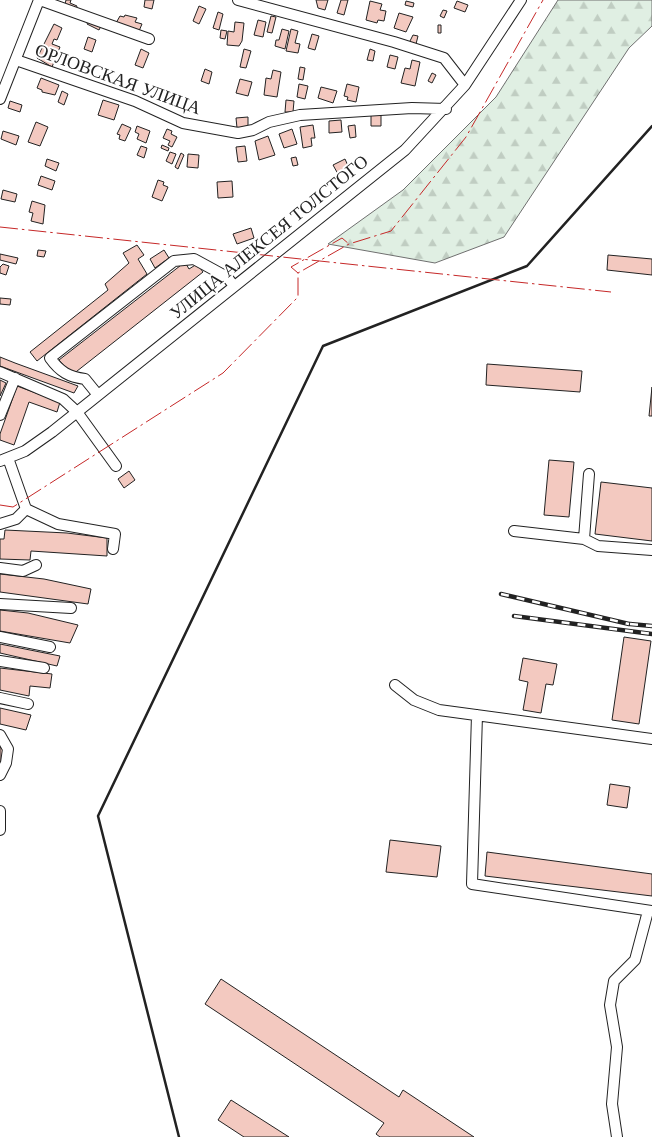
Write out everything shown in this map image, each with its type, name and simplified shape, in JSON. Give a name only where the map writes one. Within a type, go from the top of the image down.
[{"type":"street","points":[[39,0],[149,39]]},
{"type":"street","name":"ОРЛОВСКАЯ УЛИЦА","points":[[0,99],[39,0]]},
{"type":"street","points":[[238,0],[394,42],[444,58],[465,85]]},
{"type":"street","name":"УЛИЦА АЛЕКСЕЯ ТОЛСТОГО","points":[[4,460],[45,437],[405,150],[446,109],[465,85],[521,0]]},
{"type":"street","name":"ОРЛОВСКАЯ УЛИЦА","points":[[16,60],[135,101],[183,123],[238,133],[300,115],[412,108],[446,109]]},
{"type":"street","points":[[98,395],[85,379],[70,378],[50,358],[174,261],[194,259],[227,277],[234,286]]},
{"type":"street","points":[[0,372],[63,398],[77,412],[116,466]]},
{"type":"street","points":[[0,415],[15,378]]},
{"type":"street","points":[[4,460],[26,509],[58,524],[115,534],[113,549]]},
{"type":"street","points":[[584,539],[589,474]]},
{"type":"street","points":[[0,524],[16,519],[26,509]]},
{"type":"street","points":[[514,531],[584,539],[598,546],[652,550]]},
{"type":"street","points":[[0,568],[23,571],[36,565]]},
{"type":"street","points":[[0,604],[71,608]]},
{"type":"street","points":[[0,637],[50,647]]},
{"type":"street","points":[[0,661],[44,668]]},
{"type":"street","points":[[395,685],[414,700],[439,710],[652,739]]},
{"type":"street","points":[[0,698],[28,704]]},
{"type":"street","points":[[477,715],[472,884],[650,911],[635,960],[614,981],[610,1005],[617,1047],[612,1104],[617,1137]]},
{"type":"street","points":[[0,735],[8,748],[6,763],[0,775]]},
{"type":"street","points":[[0,811],[0,830]]},
{"type":"green space","points":[[558,0],[652,0],[652,26],[629,48],[504,237],[435,263],[328,244],[403,190],[496,97]]},
{"type":"building","points":[[66,0],[71,0],[70,3],[77,6],[76,9],[65,4]]},
{"type":"building","points":[[145,0],[154,0],[152,9],[144,7]]},
{"type":"building","points":[[316,0],[328,0],[325,10],[318,8]]},
{"type":"building","points":[[341,0],[348,0],[344,15],[337,13]]},
{"type":"building","points":[[370,1],[382,4],[380,10],[386,11],[384,21],[378,20],[377,23],[366,20]]},
{"type":"building","points":[[406,1],[414,3],[413,7],[405,5]]},
{"type":"building","points":[[457,1],[468,5],[465,12],[454,8]]},
{"type":"building","points":[[199,6],[206,9],[199,24],[193,21]]},
{"type":"building","points":[[443,10],[447,11],[444,18],[440,16]]},
{"type":"building","points":[[218,12],[223,14],[219,30],[213,28]]},
{"type":"building","points":[[399,13],[413,17],[406,32],[394,28]]},
{"type":"building","points":[[125,15],[137,18],[135,22],[142,24],[139,31],[116,23],[120,16],[124,17]]},
{"type":"building","points":[[271,16],[276,17],[272,33],[267,32]]},
{"type":"building","points":[[89,20],[101,26],[99,30],[87,24]]},
{"type":"building","points":[[258,20],[266,22],[263,37],[254,35]]},
{"type":"building","points":[[235,22],[244,23],[242,41],[239,46],[227,45],[228,31],[234,32]]},
{"type":"building","points":[[54,24],[62,28],[57,40],[54,39],[52,44],[60,47],[52,67],[37,58]]},
{"type":"building","points":[[438,25],[441,25],[441,33],[438,33]]},
{"type":"building","points":[[282,29],[289,31],[285,49],[275,46]]},
{"type":"building","points":[[291,29],[298,31],[295,43],[300,44],[298,53],[286,51]]},
{"type":"building","points":[[221,30],[227,31],[225,39],[220,38]]},
{"type":"building","points":[[312,34],[319,36],[315,50],[308,48]]},
{"type":"building","points":[[413,35],[418,36],[416,44],[409,43]]},
{"type":"building","points":[[88,37],[96,40],[92,52],[84,49]]},
{"type":"building","points":[[141,49],[149,53],[143,68],[135,65]]},
{"type":"building","points":[[244,49],[251,51],[246,68],[240,67]]},
{"type":"building","points":[[370,49],[375,51],[373,61],[367,60]]},
{"type":"building","points":[[390,55],[398,57],[395,69],[387,67]]},
{"type":"building","points":[[412,60],[420,62],[415,86],[401,83],[405,68],[410,69]]},
{"type":"building","points":[[300,67],[305,68],[303,80],[298,79]]},
{"type":"building","points":[[205,69],[212,72],[209,84],[201,81]]},
{"type":"building","points":[[273,70],[281,72],[277,97],[264,95],[266,78],[271,79]]},
{"type":"building","points":[[432,73],[436,75],[432,83],[428,81]]},
{"type":"building","points":[[41,78],[59,85],[55,95],[42,92],[42,90],[37,88]]},
{"type":"building","points":[[240,79],[252,82],[248,96],[236,93]]},
{"type":"building","points":[[299,84],[308,86],[305,99],[297,97]]},
{"type":"building","points":[[347,84],[359,87],[356,102],[347,100],[348,97],[344,96]]},
{"type":"building","points":[[321,87],[337,91],[333,103],[318,98]]},
{"type":"building","points":[[62,91],[68,94],[64,105],[58,102]]},
{"type":"building","points":[[103,100],[119,105],[114,120],[98,115]]},
{"type":"building","points":[[286,100],[294,101],[293,112],[285,112]]},
{"type":"building","points":[[10,101],[22,105],[20,112],[8,108]]},
{"type":"building","points":[[371,114],[381,114],[381,126],[371,126]]},
{"type":"building","points":[[248,117],[248,128],[237,128],[236,118]]},
{"type":"building","points":[[341,120],[342,132],[329,133],[329,121]]},
{"type":"building","points":[[36,122],[48,127],[40,146],[28,142]]},
{"type":"building","points":[[122,124],[131,128],[125,141],[119,139],[120,135],[117,134]]},
{"type":"building","points":[[313,125],[315,138],[311,138],[312,146],[303,148],[300,127]]},
{"type":"building","points":[[355,125],[356,137],[350,138],[348,126]]},
{"type":"building","points":[[137,126],[150,131],[146,143],[137,139],[139,134],[135,132]]},
{"type":"building","points":[[167,129],[172,131],[171,134],[177,137],[172,147],[168,145],[170,141],[163,138]]},
{"type":"building","points":[[292,129],[297,144],[284,148],[279,134]]},
{"type":"building","points":[[3,131],[19,136],[16,145],[1,139]]},
{"type":"building","points":[[268,136],[275,155],[259,160],[255,141]]},
{"type":"building","points":[[162,145],[169,148],[168,151],[161,148]]},
{"type":"building","points":[[141,146],[147,148],[144,158],[137,155]]},
{"type":"building","points":[[245,146],[247,161],[238,162],[236,147]]},
{"type":"building","points":[[170,152],[176,154],[172,164],[166,161]]},
{"type":"building","points":[[181,153],[184,155],[178,169],[175,167]]},
{"type":"building","points":[[188,154],[199,155],[198,168],[187,167]]},
{"type":"building","points":[[296,157],[298,165],[293,166],[291,158]]},
{"type":"building","points":[[47,159],[59,163],[56,171],[45,166]]},
{"type":"building","points":[[345,159],[349,168],[338,174],[333,165]]},
{"type":"building","points":[[41,176],[55,181],[52,190],[38,185]]},
{"type":"building","points":[[158,180],[164,182],[163,185],[168,187],[162,201],[152,197]]},
{"type":"building","points":[[232,181],[233,197],[218,198],[217,182]]},
{"type":"building","points":[[3,190],[17,194],[15,202],[1,199]]},
{"type":"building","points":[[32,201],[45,205],[43,224],[31,221],[33,213],[29,212]]},
{"type":"building","points":[[251,228],[254,238],[237,244],[233,234]]},
{"type":"building","points":[[277,229],[280,235],[276,237],[273,230]]},
{"type":"building","points":[[137,245],[144,255],[138,259],[147,274],[37,361],[30,352],[108,290],[105,284],[129,263],[123,253]]},
{"type":"building","points":[[38,250],[46,251],[44,257],[37,256]]},
{"type":"building","points":[[164,250],[169,258],[155,268],[150,259]]},
{"type":"building","points":[[0,254],[18,258],[16,264],[0,260]]},
{"type":"building","points":[[608,255],[652,259],[652,275],[607,270]]},
{"type":"building","points":[[185,262],[189,269],[197,264],[203,272],[72,375],[59,360]]},
{"type":"building","points":[[3,264],[9,266],[6,275],[0,273],[0,267]]},
{"type":"building","points":[[0,298],[11,299],[10,305],[0,304]]},
{"type":"building","points":[[0,357],[78,386],[74,393],[0,366]]},
{"type":"building","points":[[487,364],[582,371],[580,392],[486,385]]},
{"type":"building","points":[[0,380],[6,383],[0,396]]},
{"type":"building","points":[[17,386],[60,402],[57,412],[29,402],[14,445],[0,440],[0,434]]},
{"type":"building","points":[[652,387],[652,416],[649,416]]},
{"type":"building","points":[[549,460],[574,462],[569,517],[544,515]]},
{"type":"building","points":[[129,471],[135,480],[124,488],[118,479]]},
{"type":"building","points":[[601,482],[652,488],[652,541],[595,534]]},
{"type":"building","points":[[5,530],[67,533],[107,538],[107,556],[31,551],[30,560],[0,559],[0,539],[4,539]]},
{"type":"building","points":[[0,574],[44,579],[91,589],[88,604],[0,592]]},
{"type":"building","points":[[0,610],[28,613],[78,625],[70,643],[0,631]]},
{"type":"building","points":[[624,637],[651,641],[639,724],[612,720]]},
{"type":"building","points":[[0,644],[60,656],[57,666],[0,653]]},
{"type":"building","points":[[523,658],[557,664],[553,685],[546,684],[541,713],[523,710],[528,682],[519,680]]},
{"type":"building","points":[[0,668],[52,674],[50,688],[30,686],[29,696],[0,690]]},
{"type":"building","points":[[0,708],[31,715],[26,730],[0,724]]},
{"type":"building","points":[[0,747],[6,750],[0,765]]},
{"type":"building","points":[[610,784],[630,787],[627,808],[607,805]]},
{"type":"building","points":[[390,840],[441,846],[437,877],[386,872]]},
{"type":"building","points":[[487,852],[652,874],[652,896],[485,876]]},
{"type":"building","points":[[221,979],[399,1097],[403,1090],[474,1137],[380,1137],[376,1134],[384,1123],[205,1004]]},
{"type":"building","points":[[231,1100],[289,1137],[244,1137],[218,1120]]},
{"type":"railway","points":[[501,594],[629,624]]},
{"type":"railway","points":[[514,616],[652,634]]},
{"type":"railway","points":[[630,624],[652,626]]},
{"type":"wall","points":[[179,1137],[98,816],[323,346],[527,266],[652,126]]},
{"type":"power","points":[[0,505],[13,507],[223,373],[298,297],[298,273],[349,244],[391,231],[466,137],[543,0]]},
{"type":"power","points":[[0,227],[611,292]]},
{"type":"power","points":[[298,273],[291,267],[342,238],[349,244]]}]
